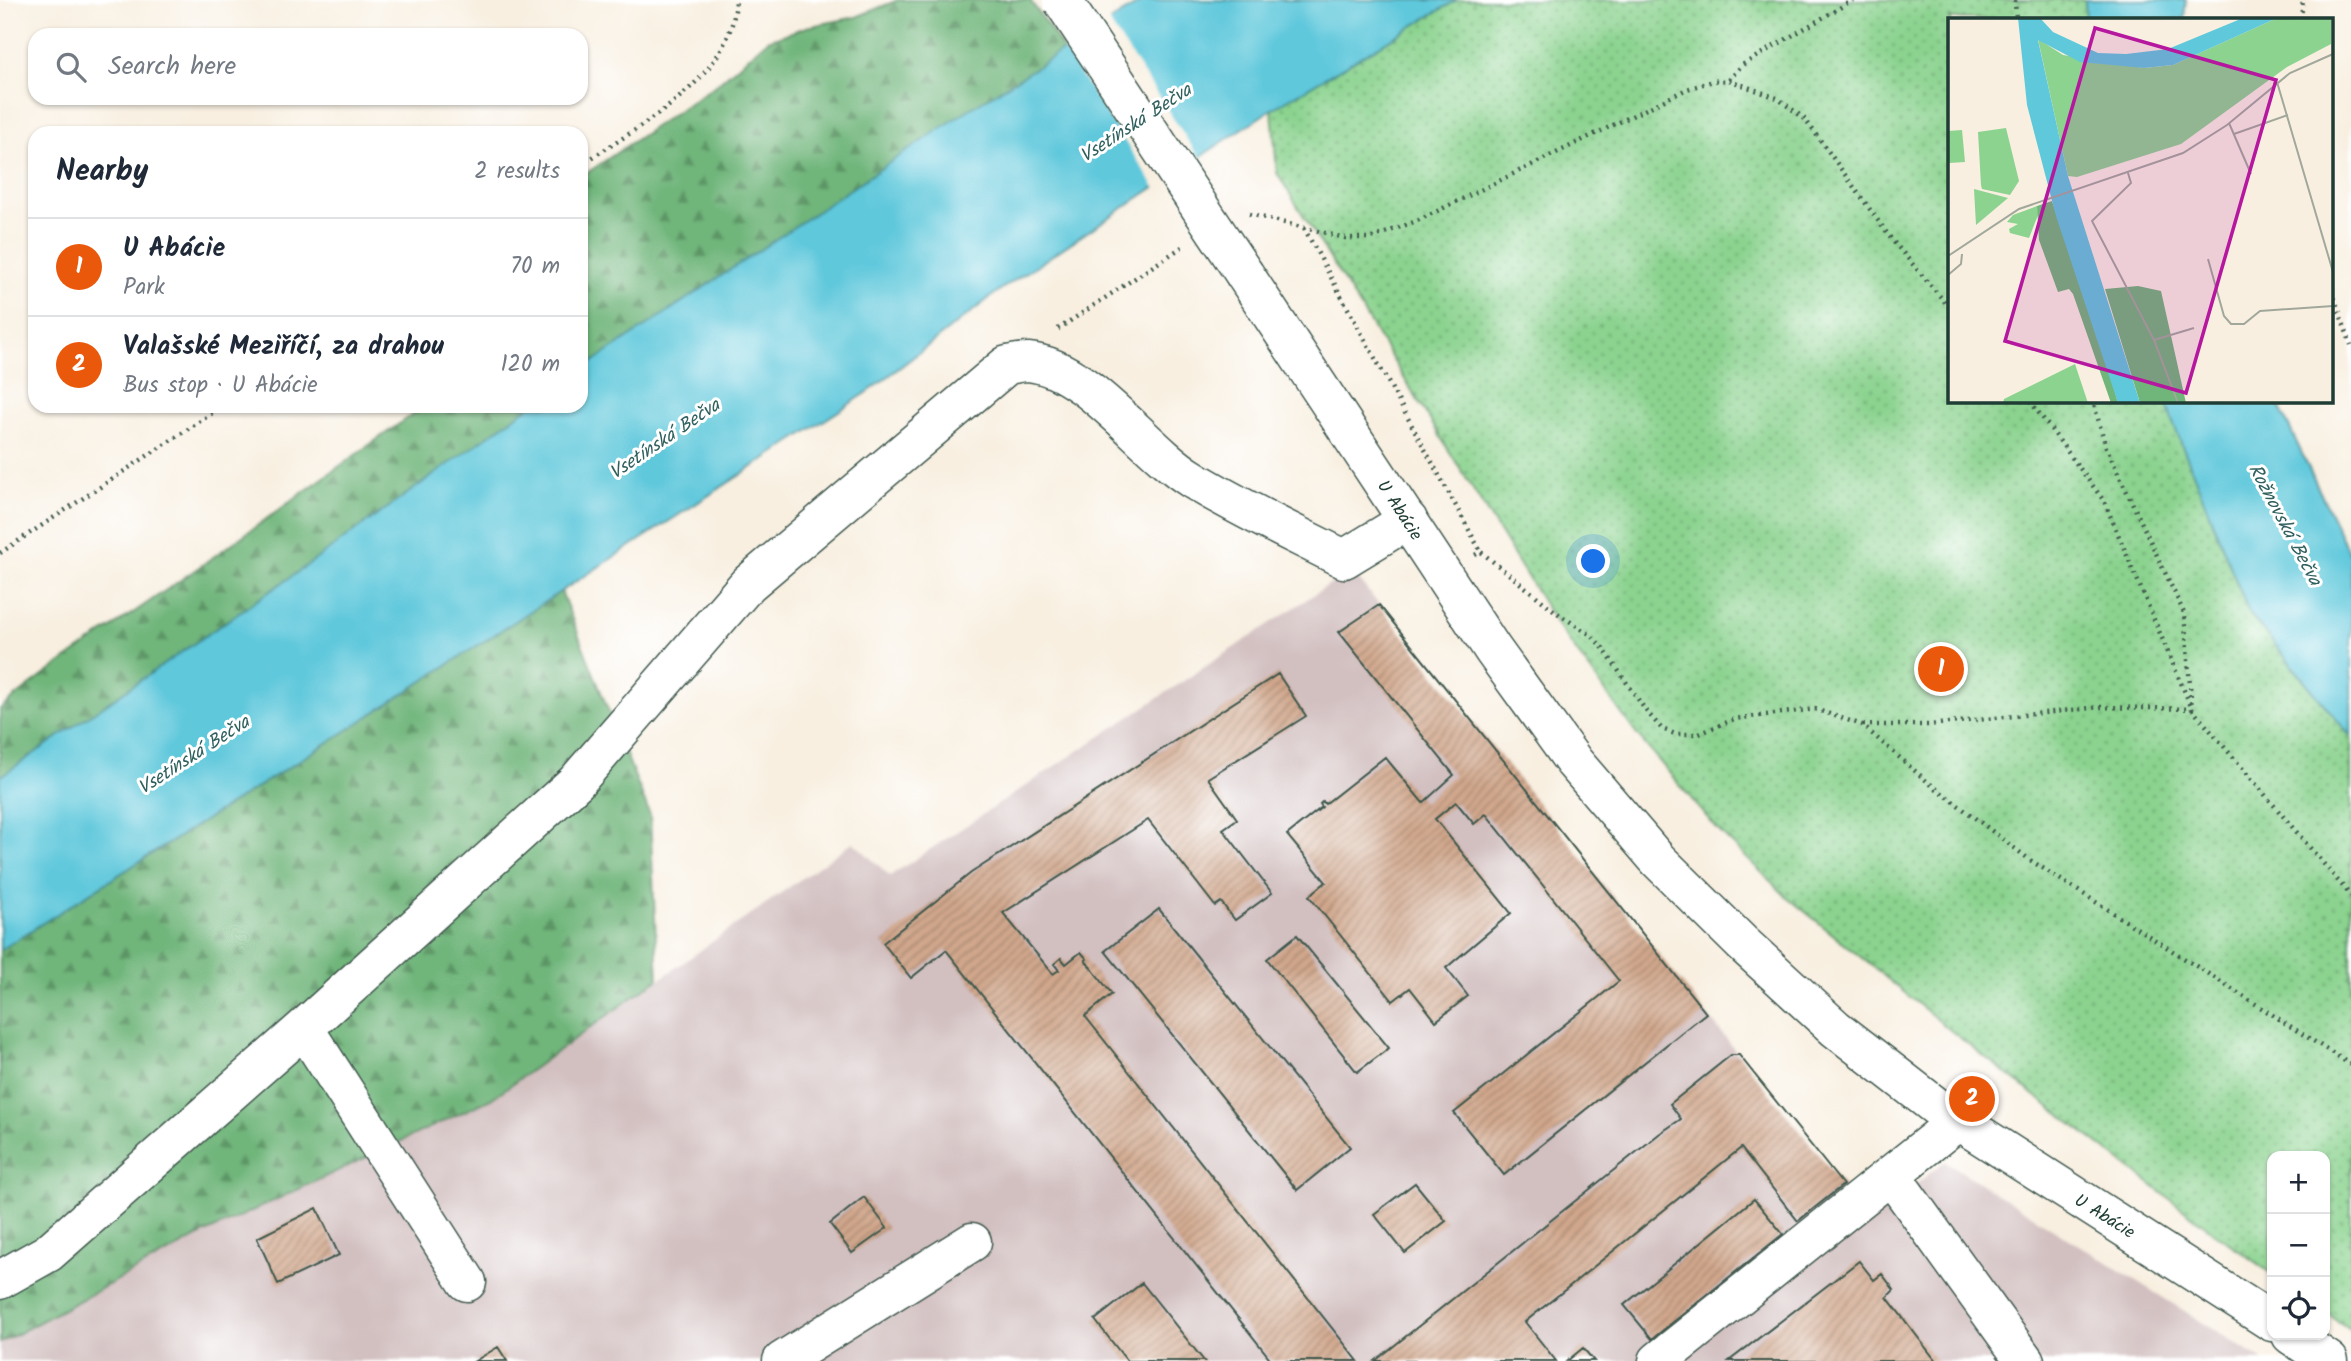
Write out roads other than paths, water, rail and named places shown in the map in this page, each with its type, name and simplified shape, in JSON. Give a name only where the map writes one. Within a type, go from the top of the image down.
[{"type":"main road","name":"U Abácie","points":[[1062,0],[1493,650],[1574,762],[1658,860],[1742,943],[1836,1029],[1958,1121],[2267,1319]]},
{"type":"main road","points":[[0,1280],[48,1253],[304,1028],[576,782],[748,584],[1007,365],[1027,362],[1047,367],[1076,381],[1164,459],[1192,478],[1344,559],[1408,520]]},
{"type":"main road","points":[[304,1028],[467,1282]]},
{"type":"main road","points":[[1658,1361],[1958,1121]]},
{"type":"main road","points":[[1891,1175],[2025,1361]]},
{"type":"main road","points":[[782,1361],[972,1242]]},
{"type":"main road","points":[[2298,1340],[2329,1361]]},
{"type":"water","name":"Vsetínská Bečva","points":[[1144,0],[1457,0],[1272,109],[1000,290],[868,392],[349,729],[0,950],[0,777],[295,574],[520,413],[588,413],[588,365],[968,110]]},
{"type":"water","points":[[2085,0],[2186,0],[2184,18],[2086,18]]},
{"type":"water","name":"Rožnovská Bečva","points":[[2166,402],[2277,402],[2351,557],[2351,737],[2249,613]]},
{"type":"place","name":"U Abácie","points":[[1941,669]]},
{"type":"place","name":"Valašské Meziříčí, za drahou","points":[[1972,1099]]}]
